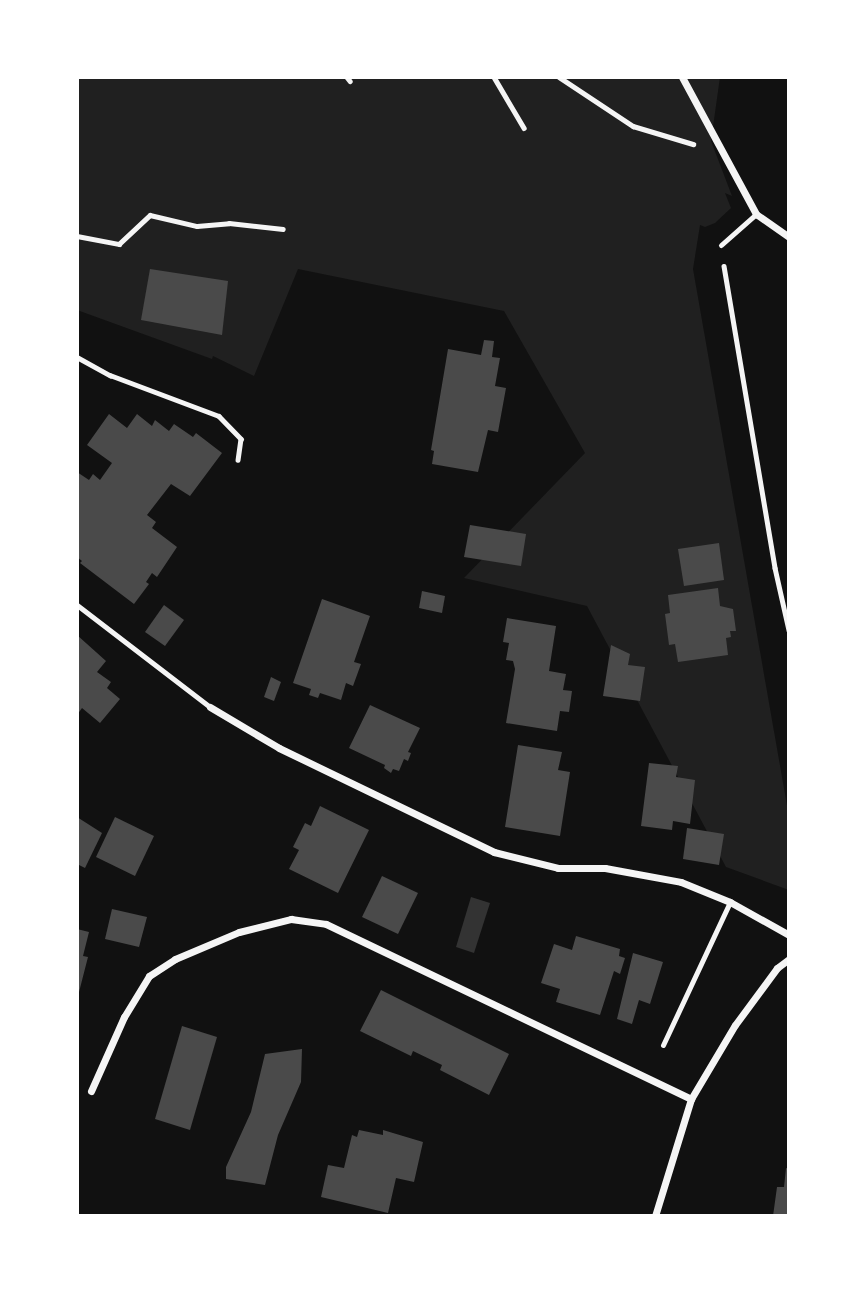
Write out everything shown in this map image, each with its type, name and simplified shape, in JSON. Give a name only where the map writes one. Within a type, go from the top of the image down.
[{"type":"street","points":[[682,77],[756,214],[789,237]]},
{"type":"street","points":[[210,707],[279,748],[494,852],[558,868],[604,868],[681,882],[730,902],[789,934]]},
{"type":"street","points":[[92,1091],[124,1017],[149,976],[175,959],[239,932],[292,919],[326,924],[691,1099]]},
{"type":"street","points":[[655,1216],[691,1099],[735,1025],[777,968],[789,959]]},
{"type":"lane","points":[[721,245],[756,214]]},
{"type":"lane","points":[[77,605],[210,707]]},
{"type":"lane","points":[[663,1045],[730,902]]},
{"type":"path","points":[[494,77],[524,128]]},
{"type":"path","points":[[559,77],[633,126],[724,154]]},
{"type":"path","points":[[77,236],[119,244],[150,215],[197,226],[229,223],[283,229]]},
{"type":"path","points":[[721,245],[775,568],[789,630]]},
{"type":"path","points":[[77,357],[110,375],[219,416],[241,439],[237,460]]},
{"type":"shaded area","points":[[77,77],[720,77],[711,141],[732,196],[725,193],[731,208],[715,223],[705,227],[700,225],[693,269],[789,817],[789,890],[726,867],[587,606],[464,578],[585,453],[504,311],[298,269],[254,376],[213,356],[212,359],[77,310]]},
{"type":"shaded area","points":[[471,897],[490,903],[474,953],[456,947]]},
{"type":"building","points":[[150,269],[228,281],[222,335],[141,320]]},
{"type":"building","points":[[484,340],[494,341],[492,357],[500,358],[495,386],[506,388],[498,432],[488,430],[478,472],[432,464],[434,451],[431,450],[448,349],[481,355]]},
{"type":"building","points":[[109,414],[127,428],[137,414],[152,426],[155,420],[169,431],[174,424],[193,437],[196,433],[222,453],[190,496],[171,484],[147,515],[156,522],[152,528],[177,547],[157,577],[152,573],[146,582],[149,584],[134,604],[80,563],[82,561],[77,557],[77,472],[89,480],[93,474],[100,480],[112,463],[87,445]]},
{"type":"building","points":[[470,525],[526,534],[521,566],[464,557]]},
{"type":"building","points":[[719,543],[724,580],[684,586],[678,549]]},
{"type":"building","points":[[718,588],[720,606],[733,609],[736,631],[730,631],[731,637],[726,638],[728,655],[678,662],[675,644],[669,645],[665,614],[670,613],[668,595]]},
{"type":"building","points":[[422,591],[445,596],[442,613],[419,608]]},
{"type":"building","points":[[322,599],[370,616],[354,662],[361,664],[353,686],[346,683],[341,700],[320,693],[318,698],[309,695],[311,689],[293,683]]},
{"type":"building","points":[[164,605],[184,620],[165,646],[145,632]]},
{"type":"building","points":[[507,618],[556,626],[549,671],[566,674],[563,690],[572,691],[569,712],[560,711],[557,731],[506,723],[515,669],[513,661],[506,660],[509,643],[503,642]]},
{"type":"building","points":[[77,635],[106,661],[97,672],[111,682],[107,688],[120,699],[100,723],[82,708],[77,715]]},
{"type":"building","points":[[611,645],[630,654],[628,665],[645,667],[640,701],[603,696]]},
{"type":"building","points":[[271,677],[281,682],[274,701],[264,697]]},
{"type":"building","points":[[370,705],[420,728],[408,752],[411,753],[408,761],[404,759],[399,771],[393,769],[391,773],[384,768],[385,765],[349,748]]},
{"type":"building","points":[[518,745],[562,752],[558,770],[570,772],[560,836],[505,827]]},
{"type":"building","points":[[649,763],[678,766],[676,777],[695,780],[690,824],[673,821],[672,830],[641,826]]},
{"type":"building","points":[[320,806],[369,830],[338,893],[289,869],[299,850],[293,847],[305,823],[311,826]]},
{"type":"building","points":[[77,817],[102,833],[85,868],[77,864]]},
{"type":"building","points":[[115,817],[154,836],[135,876],[96,857]]},
{"type":"building","points":[[687,828],[724,834],[719,865],[683,859]]},
{"type":"building","points":[[382,876],[418,893],[398,934],[362,917]]},
{"type":"building","points":[[112,909],[147,917],[139,947],[105,939]]},
{"type":"building","points":[[77,929],[89,932],[83,956],[88,957],[78,996]]},
{"type":"building","points":[[576,936],[620,949],[619,956],[625,958],[620,974],[614,971],[600,1015],[556,1002],[560,989],[541,983],[554,944],[572,950]]},
{"type":"building","points":[[633,953],[663,962],[650,1004],[639,1000],[632,1024],[617,1019]]},
{"type":"building","points":[[381,990],[509,1054],[489,1095],[440,1070],[442,1065],[413,1051],[411,1056],[360,1031]]},
{"type":"building","points":[[182,1026],[217,1037],[190,1130],[155,1119]]},
{"type":"building","points":[[302,1049],[301,1082],[278,1135],[265,1185],[226,1179],[226,1167],[251,1112],[265,1054]]},
{"type":"building","points":[[359,1130],[383,1135],[383,1130],[423,1142],[414,1182],[396,1178],[388,1213],[321,1197],[328,1165],[344,1168],[352,1135],[357,1137]]},
{"type":"building","points":[[786,1168],[789,1169],[789,1216],[773,1216],[777,1187],[784,1187]]}]
